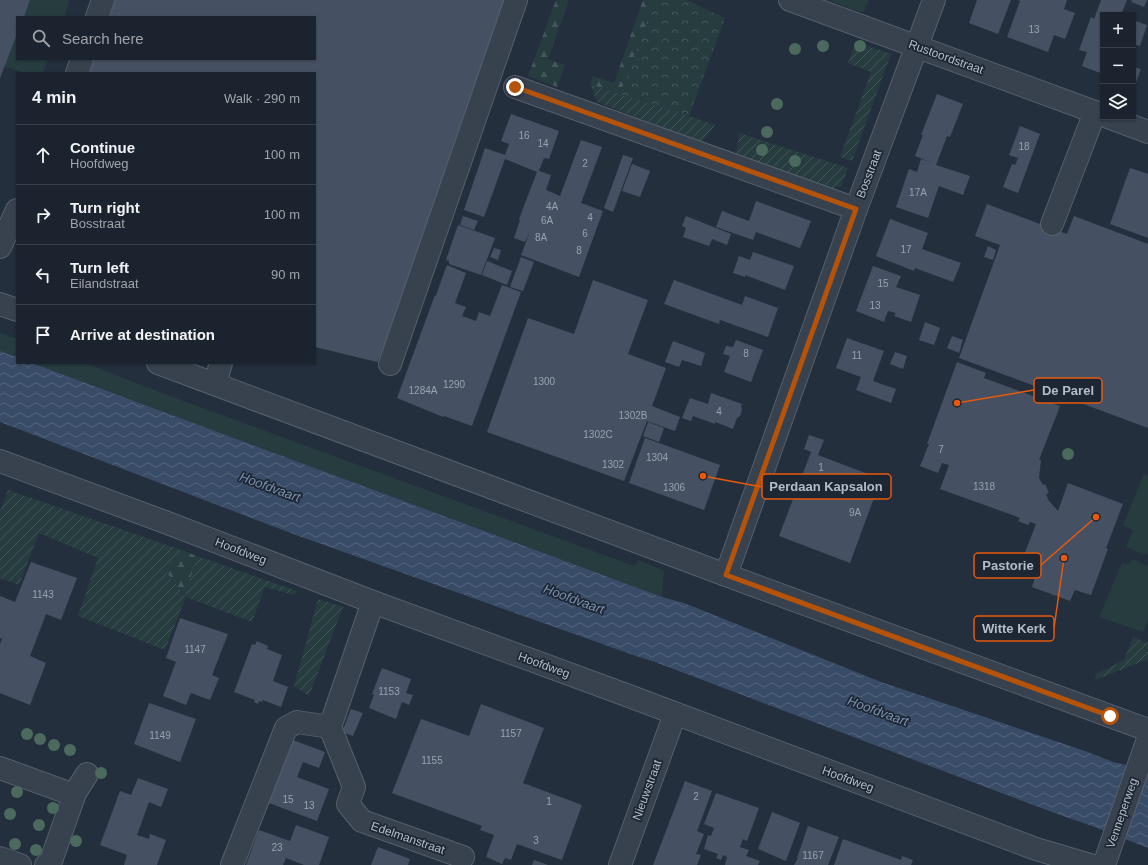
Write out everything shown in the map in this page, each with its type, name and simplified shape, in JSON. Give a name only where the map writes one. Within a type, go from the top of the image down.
[{"type":"street","points":[[97,16],[103,0]]},
{"type":"street","points":[[390,364],[516,0]]},
{"type":"street","name":"Rustoordstraat","points":[[790,0],[1100,114]]},
{"type":"street","name":"Bosstraat","points":[[726,575],[856,209],[934,0]]},
{"type":"street","points":[[77,72],[82,60]]},
{"type":"street","points":[[515,87],[856,209]]},
{"type":"street","points":[[1052,224],[1100,119]]},
{"type":"street","name":"Rustoordstraat","points":[[1116,120],[1148,132]]},
{"type":"street","points":[[0,247],[16,212]]},
{"type":"street","points":[[0,304],[16,310]]},
{"type":"street","points":[[161,364],[726,575],[1148,730]]},
{"type":"street","points":[[215,384],[221,364]]},
{"type":"street","name":"Hoofdweg","points":[[0,461],[1036,849],[1090,865]]},
{"type":"street","points":[[232,865],[286,728],[297,722],[330,727],[374,602]]},
{"type":"street","name":"Nieuwstraat","points":[[620,865],[675,714]]},
{"type":"street","name":"Edelmanstraat","points":[[330,727],[354,788],[348,804],[362,821],[463,857]]},
{"type":"street","name":"Venneperweg","points":[[1104,865],[1148,739]]},
{"type":"street","points":[[0,768],[74,795]]},
{"type":"street","points":[[46,865],[51,861],[74,795],[87,774]]},
{"type":"street","points":[[0,858],[20,865]]},
{"type":"green space","points":[[0,0],[70,0],[64,16],[16,16],[16,60],[48,60],[43,72],[22,72],[0,65]]},
{"type":"green space","points":[[556,0],[569,0],[548,59],[565,65],[557,87],[528,76]]},
{"type":"green space","points":[[643,0],[655,0],[620,95],[590,84],[593,76],[614,83]]},
{"type":"green space","points":[[655,0],[687,0],[725,18],[689,116],[620,95]]},
{"type":"green space","points":[[828,0],[869,0],[863,13]]},
{"type":"green space","points":[[856,42],[891,54],[852,161],[840,157],[871,72],[848,63]]},
{"type":"green space","points":[[590,84],[715,125],[702,142],[597,102]]},
{"type":"green space","points":[[739,133],[848,168],[841,186],[831,189],[736,155]]},
{"type":"green space","points":[[0,333],[16,339],[16,357],[0,351]]},
{"type":"green space","points":[[35,364],[87,364],[634,566],[639,560],[664,571],[662,597]]},
{"type":"green space","points":[[1144,474],[1148,476],[1148,554],[1143,554],[1126,547],[1133,530],[1123,525]]},
{"type":"green space","points":[[8,490],[184,551],[167,573],[185,596],[197,556],[297,591],[294,595],[265,587],[252,622],[186,597],[165,650],[78,616],[98,558],[39,533],[19,585],[0,578],[0,511]]},
{"type":"green space","points":[[184,551],[197,556],[186,597],[167,573]]},
{"type":"green space","points":[[1133,559],[1148,566],[1148,620],[1143,632],[1099,617],[1122,563],[1129,564]]},
{"type":"green space","points":[[318,599],[343,607],[309,696],[294,686]]},
{"type":"green space","points":[[1133,637],[1148,643],[1148,659],[1095,680],[1096,674],[1124,660]]},
{"type":"water","name":"Hoofdvaart","points":[[0,351],[16,357],[16,364],[35,364],[662,597],[684,603],[881,682],[1085,751],[1113,762],[1148,770],[1148,848],[655,662],[296,535],[0,422]]},
{"type":"building","points":[[0,0],[30,0],[24,16],[16,16],[16,37],[0,78]]},
{"type":"building","points":[[115,0],[510,0],[388,341],[377,362],[316,347],[316,72],[88,72],[93,60],[316,60],[316,16],[109,16]]},
{"type":"building","points":[[977,0],[1011,0],[998,34],[969,23]]},
{"type":"building","points":[[1017,0],[1067,0],[1064,9],[1075,13],[1065,39],[1054,35],[1048,52],[1007,37],[1020,1]]},
{"type":"building","points":[[1101,0],[1127,0],[1122,12],[1100,12],[1100,73],[1082,66],[1087,52],[1079,50],[1091,17],[1094,19]]},
{"type":"building","points":[[1132,0],[1147,0],[1144,7],[1131,2]]},
{"type":"building","points":[[1136,21],[1147,25],[1140,46],[1136,45]]},
{"type":"building","points":[[1136,68],[1141,69],[1136,82]]},
{"type":"building","points":[[937,94],[963,104],[950,137],[947,136],[936,165],[970,176],[963,195],[939,186],[928,218],[896,207],[909,169],[917,172],[921,159],[933,163],[915,156],[923,135],[921,135]]},
{"type":"building","points":[[511,114],[559,131],[549,159],[544,158],[539,171],[551,175],[546,190],[560,196],[581,140],[602,147],[581,203],[603,211],[579,277],[521,255],[530,232],[525,242],[514,238],[520,220],[519,219],[537,172],[505,159],[484,217],[464,210],[485,148],[505,155],[509,144],[501,141]]},
{"type":"building","points":[[1020,126],[1040,134],[1018,193],[1003,187],[1012,164],[1015,165],[1018,158],[1009,155]]},
{"type":"building","points":[[623,155],[633,158],[613,212],[604,208]]},
{"type":"building","points":[[632,164],[650,171],[640,197],[622,191]]},
{"type":"building","points":[[1130,168],[1148,174],[1148,238],[1110,224]]},
{"type":"building","points":[[756,201],[811,221],[800,248],[756,232],[753,240],[716,227],[722,211],[749,221]]},
{"type":"building","points":[[987,204],[1067,234],[1074,216],[1148,244],[1148,428],[959,358],[1000,245],[975,236]]},
{"type":"building","points":[[463,216],[478,221],[474,230],[460,225]]},
{"type":"building","points":[[686,216],[731,234],[727,245],[712,239],[709,246],[683,237],[686,228],[682,226]]},
{"type":"building","points":[[890,219],[928,233],[922,249],[961,263],[953,282],[915,268],[914,271],[876,256]]},
{"type":"building","points":[[458,225],[495,238],[481,275],[449,264],[449,261],[446,260]]},
{"type":"building","points":[[988,246],[996,250],[993,260],[984,257]]},
{"type":"building","points":[[494,248],[501,250],[498,260],[490,257]]},
{"type":"building","points":[[753,252],[794,266],[785,290],[745,275],[745,277],[733,273],[739,256],[750,260]]},
{"type":"building","points":[[521,257],[534,262],[523,291],[510,287]]},
{"type":"building","points":[[487,261],[512,271],[507,285],[482,275]]},
{"type":"building","points":[[447,265],[466,273],[455,303],[466,307],[462,316],[476,321],[479,312],[490,316],[502,285],[521,292],[472,426],[444,416],[443,417],[397,398]]},
{"type":"building","points":[[873,266],[901,276],[896,287],[920,295],[911,322],[894,316],[896,313],[888,311],[884,322],[856,311]]},
{"type":"building","points":[[593,280],[648,300],[628,354],[666,368],[652,406],[680,417],[675,431],[647,421],[624,481],[487,432],[528,318],[574,334]]},
{"type":"building","points":[[674,280],[742,305],[745,296],[778,308],[768,337],[720,320],[719,324],[664,304]]},
{"type":"building","points":[[925,322],[940,328],[934,345],[919,340]]},
{"type":"building","points":[[952,336],[963,340],[959,353],[947,348]]},
{"type":"building","points":[[847,338],[884,351],[873,381],[896,389],[891,403],[856,390],[861,377],[836,368]]},
{"type":"building","points":[[736,340],[763,350],[751,382],[724,372],[730,356],[723,354],[726,346],[733,347]]},
{"type":"building","points":[[673,341],[705,353],[701,366],[682,360],[679,367],[665,362]]},
{"type":"building","points":[[895,352],[907,356],[903,369],[890,364]]},
{"type":"building","points":[[957,362],[986,373],[984,378],[1060,406],[1039,460],[1041,460],[1039,478],[1043,485],[1045,484],[1049,493],[1046,494],[1049,501],[1058,511],[1068,483],[1123,504],[1106,548],[1108,549],[1091,595],[1075,590],[1070,601],[1032,587],[1036,574],[1019,568],[1036,524],[1030,522],[1028,525],[1018,521],[1020,518],[940,489],[949,465],[942,463],[938,473],[920,466]]},
{"type":"building","points":[[711,393],[742,404],[740,416],[737,418],[733,429],[693,416],[691,421],[682,418],[690,398],[708,404]]},
{"type":"building","points":[[648,422],[664,428],[659,442],[643,436]]},
{"type":"building","points":[[809,435],[824,440],[818,455],[881,479],[850,563],[779,536],[811,452],[804,449]]},
{"type":"building","points":[[645,438],[720,465],[704,510],[629,483]]},
{"type":"building","points":[[31,562],[77,578],[61,620],[46,614],[30,656],[46,663],[30,705],[0,693],[0,644],[2,639],[0,638],[0,596],[15,602]]},
{"type":"building","points":[[180,618],[228,634],[212,675],[219,678],[210,700],[191,693],[186,705],[163,696],[176,662],[166,658]]},
{"type":"building","points":[[257,641],[268,646],[267,649],[282,655],[273,681],[288,687],[281,707],[263,700],[262,702],[259,701],[258,704],[254,702],[255,700],[234,692],[252,644],[255,645]]},
{"type":"building","points":[[382,668],[411,679],[406,693],[413,695],[409,705],[402,702],[396,719],[369,708],[374,695],[372,694]]},
{"type":"building","points":[[149,703],[196,719],[180,762],[134,744]]},
{"type":"building","points":[[481,704],[544,728],[523,783],[582,805],[562,860],[517,844],[511,860],[505,858],[502,864],[486,857],[494,835],[480,830],[482,826],[392,793],[421,719],[469,736]]},
{"type":"building","points":[[351,709],[363,713],[353,736],[342,732]]},
{"type":"building","points":[[293,740],[325,752],[319,768],[303,762],[297,777],[329,789],[317,821],[269,803]]},
{"type":"building","points":[[138,778],[168,789],[161,807],[149,802],[137,835],[149,839],[150,834],[166,840],[157,865],[124,865],[127,855],[100,845],[120,791],[131,795]]},
{"type":"building","points":[[685,781],[712,791],[697,831],[704,834],[696,854],[701,855],[697,865],[653,865]]},
{"type":"building","points":[[716,793],[759,808],[747,841],[743,839],[740,847],[749,850],[746,856],[760,861],[758,865],[725,865],[727,857],[723,855],[721,860],[716,858],[718,854],[704,849],[708,835],[711,836],[714,828],[704,824]]},
{"type":"building","points":[[772,812],[800,823],[786,861],[758,849]]},
{"type":"building","points":[[296,825],[329,837],[319,865],[304,865],[286,858],[283,865],[246,865],[259,830],[290,841]]},
{"type":"building","points":[[808,826],[839,837],[828,865],[794,865],[798,858]]},
{"type":"building","points":[[843,839],[901,860],[902,856],[913,860],[911,865],[834,865]]},
{"type":"building","points":[[378,847],[410,859],[408,865],[371,865]]},
{"type":"building","points":[[534,860],[548,865],[532,865]]},
{"type":"place","name":"De Parel","points":[[957,403]]},
{"type":"place","name":"Perdaan Kapsalon","points":[[703,476]]},
{"type":"place","name":"Pastorie","points":[[1096,517]]},
{"type":"place","name":"Witte Kerk","points":[[1064,558]]},
{"type":"route","points":[[515,87],[856,209],[726,575],[1110,716]]}]
